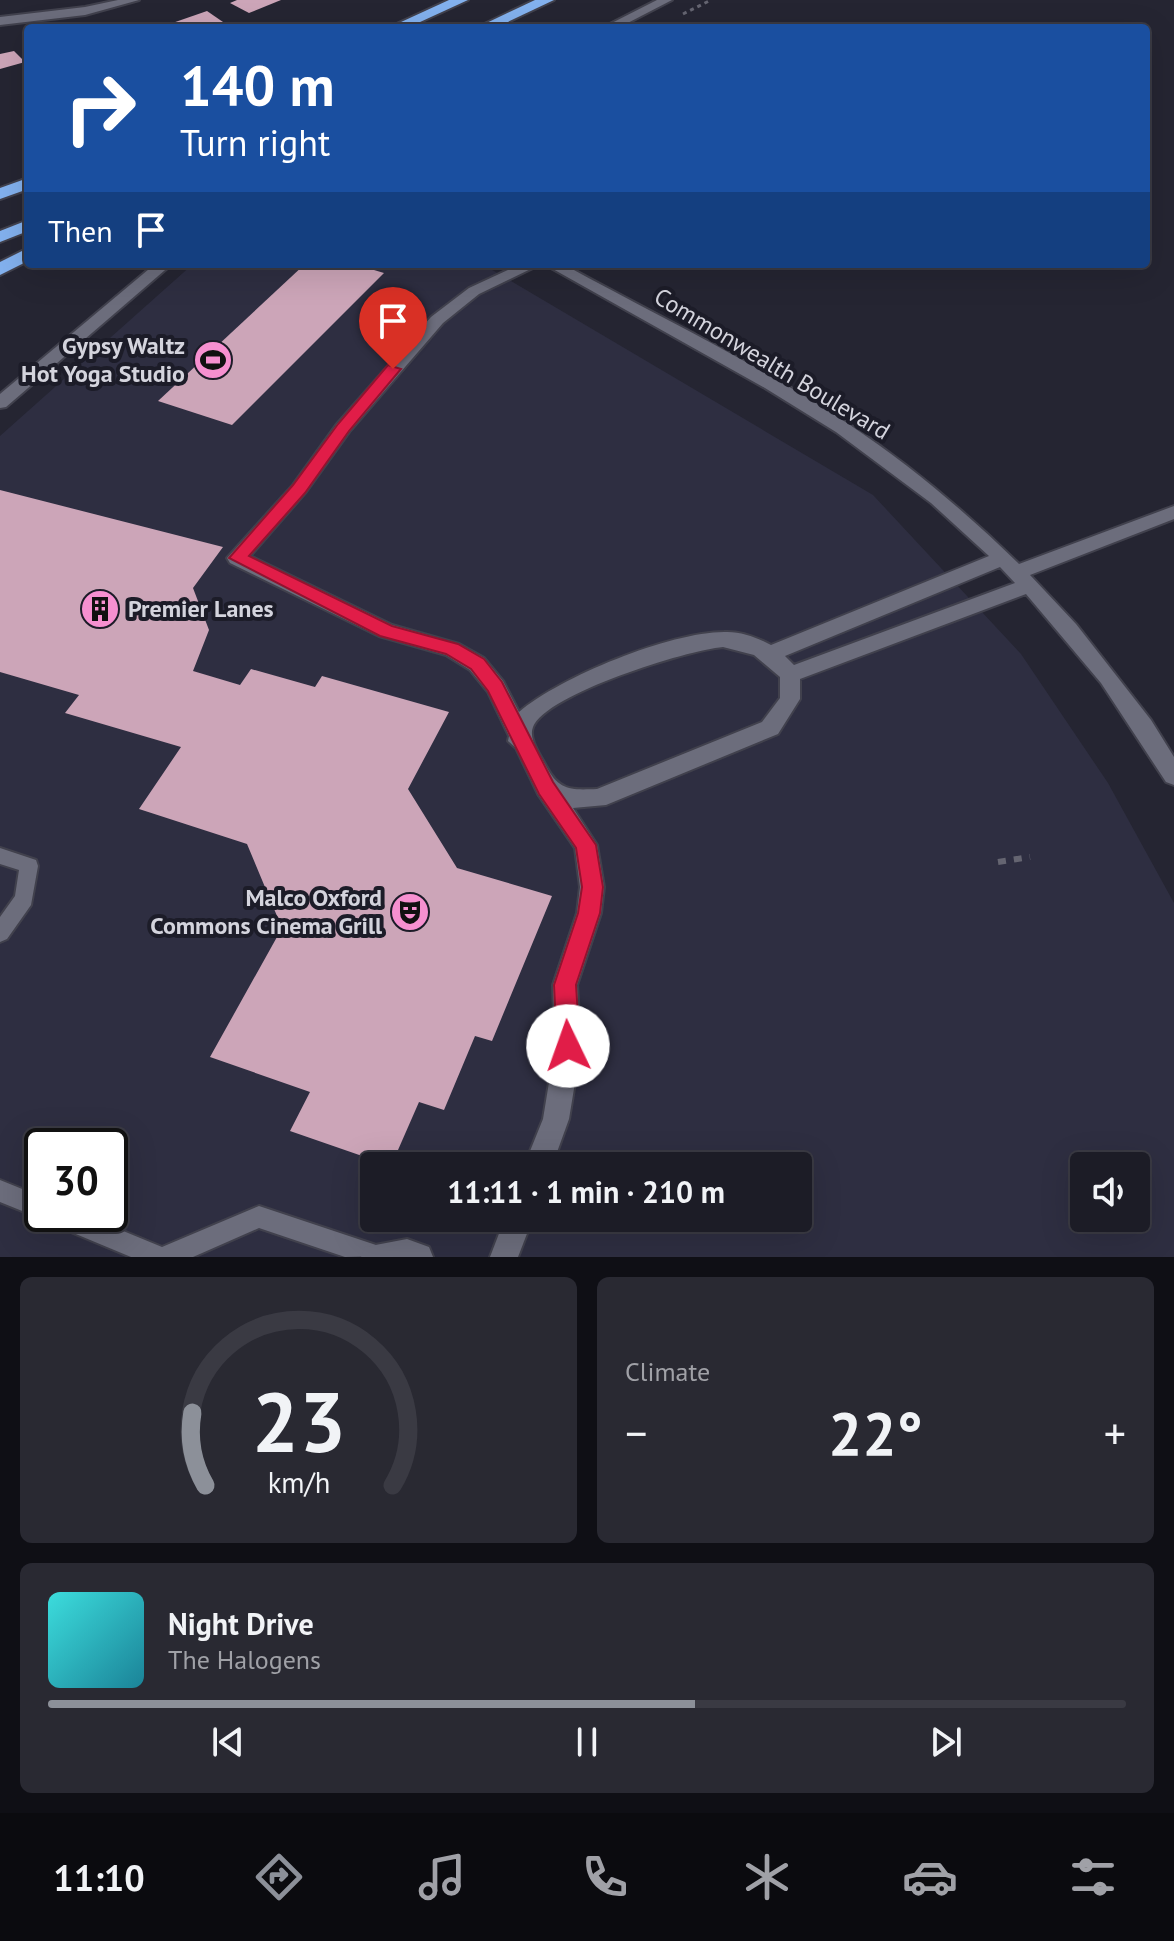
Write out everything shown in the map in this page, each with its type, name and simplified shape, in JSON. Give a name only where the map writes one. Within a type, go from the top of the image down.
[{"type":"highway","points":[[404,24],[461,0]]},
{"type":"highway","points":[[492,24],[547,0]]},
{"type":"highway","points":[[0,183],[24,175]]},
{"type":"highway","points":[[0,194],[24,185]]},
{"type":"highway","points":[[0,237],[24,227]]},
{"type":"highway","points":[[0,270],[24,255]]},
{"type":"street","points":[[0,21],[85,11],[133,0]]},
{"type":"street","points":[[616,24],[666,0]]},
{"type":"street","points":[[0,403],[159,268]]},
{"type":"street","points":[[524,268],[474,291],[437,320],[343,428],[299,489],[237,558],[386,631],[452,649],[477,664],[496,687],[519,741],[546,788],[586,845],[592,887],[589,913],[565,985],[568,1046],[556,1119],[543,1152]]},
{"type":"street","name":"Commonwealth Boulevard","points":[[559,268],[841,428],[926,489],[1014,573],[1098,664],[1174,776]]},
{"type":"street","points":[[772,653],[1014,573],[1174,512]]},
{"type":"street","points":[[790,675],[1014,573]]},
{"type":"street","points":[[519,741],[524,719],[551,696],[692,642],[725,638],[772,653],[790,675],[790,699],[770,728],[598,798],[570,799],[546,788]]},
{"type":"street","points":[[504,1257],[514,1232]]},
{"type":"street","points":[[375,1256],[407,1253],[419,1257]]},
{"type":"lane","points":[[0,856],[29,866],[24,899],[0,933]]},
{"type":"lane","points":[[0,1191],[24,1201]]},
{"type":"lane","points":[[167,1257],[200,1250],[259,1217],[375,1256]]},
{"type":"lane","points":[[98,1232],[158,1257]]},
{"type":"path","points":[[998,862],[1030,857]]},
{"type":"shaded area","points":[[189,268],[489,268],[873,495],[1021,654],[1108,783],[1174,903],[1174,1257],[0,1257],[0,436]]},
{"type":"building","points":[[237,0],[281,0],[249,13],[230,3]]},
{"type":"building","points":[[207,11],[223,22],[216,24],[170,24]]},
{"type":"building","points":[[14,51],[24,62],[0,69],[0,54]]},
{"type":"building","points":[[301,268],[367,268],[384,273],[232,425],[158,401]]},
{"type":"building","name":"Malco Oxford Commons Cinema Grill","points":[[0,490],[223,547],[193,588],[209,630],[193,671],[240,685],[251,669],[315,687],[322,676],[449,712],[408,789],[457,868],[552,896],[492,1041],[475,1036],[444,1110],[419,1102],[397,1152],[360,1152],[360,1155],[290,1131],[310,1092],[210,1057],[282,928],[247,844],[139,809],[181,747],[65,713],[79,695],[0,672]]},
{"type":"place","name":"Gypsy Waltz Hot Yoga Studio","points":[[213,360]]},
{"type":"place","name":"Premier Lanes","points":[[100,609]]},
{"type":"place","name":"Malco Oxford Commons Cinema Grill","points":[[410,912]]},
{"type":"route","points":[[393,369],[343,428],[299,489],[237,558],[261,572],[310,591],[386,631],[452,649],[477,664],[496,687],[519,741],[546,788],[586,845],[592,887],[589,913],[565,985],[568,1046]]}]
